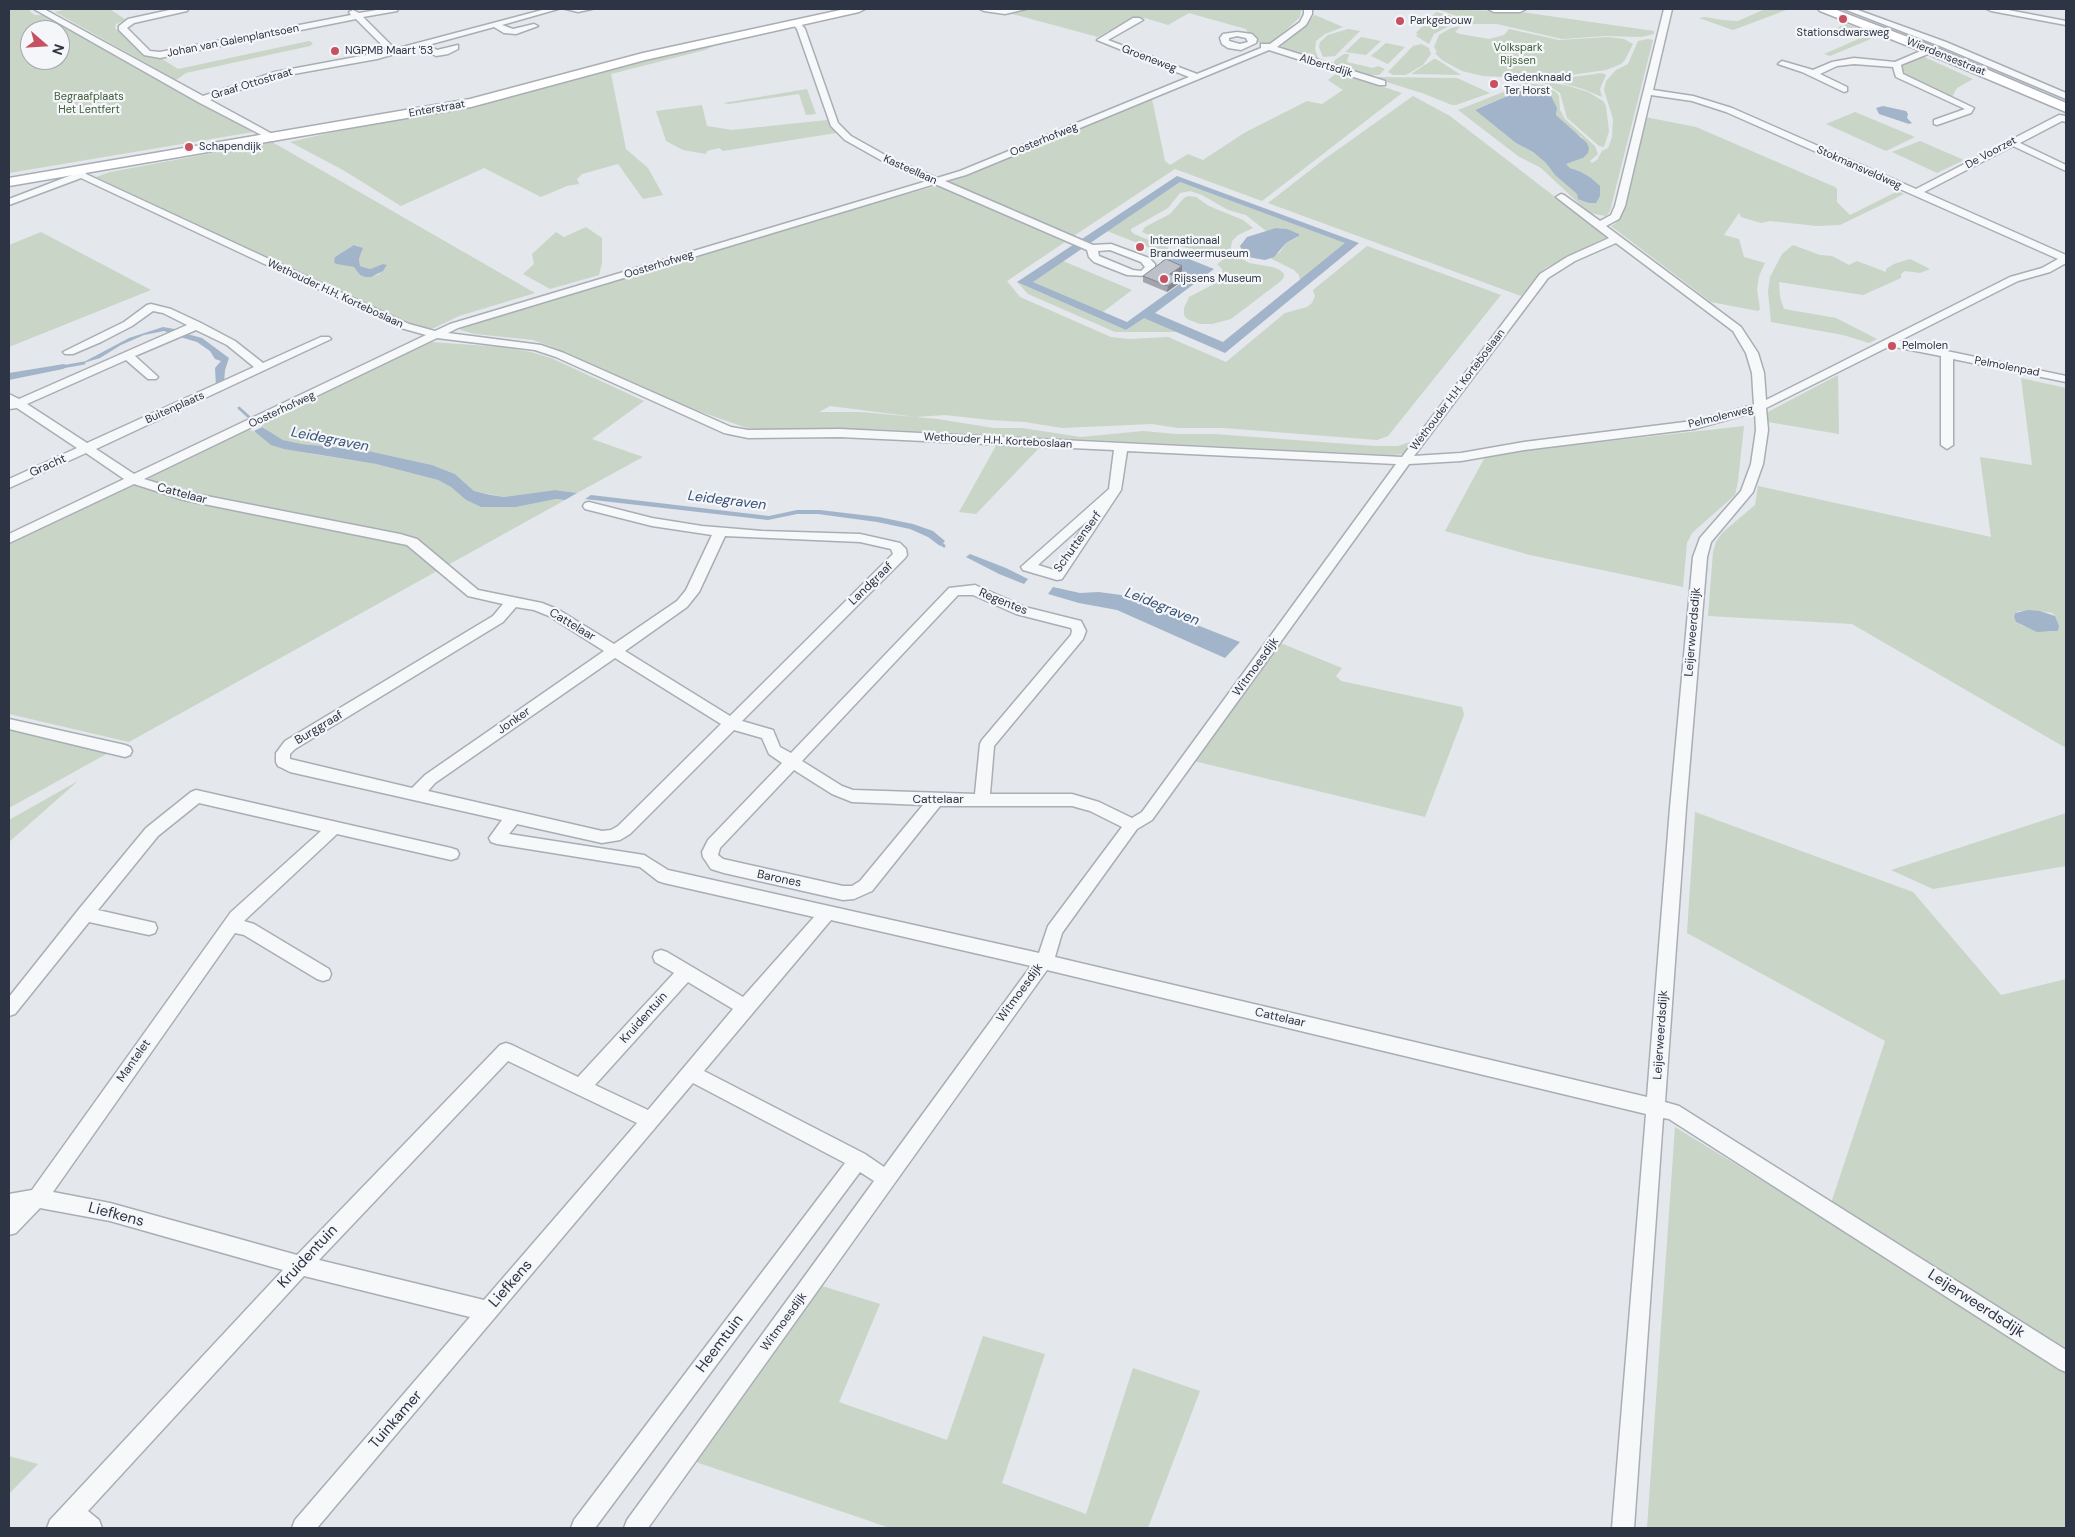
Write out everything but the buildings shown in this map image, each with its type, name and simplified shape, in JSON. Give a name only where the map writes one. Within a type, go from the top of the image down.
[{"type":"main road","name":"Enterstraat","points":[[9,182],[81,173],[480,101],[643,58],[859,9]]},
{"type":"main road","points":[[1494,9],[1520,9]]},
{"type":"main road","name":"Wierdensestraat","points":[[1824,9],[1868,21],[1930,50],[2066,108]]},
{"type":"street","points":[[42,9],[201,100],[273,138]]},
{"type":"street","name":"Johan van Galenplantsoen","points":[[184,9],[131,21],[122,28],[147,53],[160,55],[359,17]]},
{"type":"street","points":[[350,9],[393,51]]},
{"type":"street","points":[[359,17],[394,9]]},
{"type":"street","name":"Graaf Ottostraat","points":[[201,100],[275,75],[421,45],[554,9]]},
{"type":"street","points":[[570,9],[588,9]]},
{"type":"street","points":[[984,9],[1005,12],[1022,9]]},
{"type":"street","name":"Oosterhofweg","points":[[9,539],[437,335],[473,320],[937,182],[1271,47],[1303,23],[1308,14],[1308,9]]},
{"type":"street","points":[[1598,226],[1618,214],[1668,9]]},
{"type":"street","name":"Wierdensestraat","points":[[1848,9],[1868,21],[1988,62],[2066,96]]},
{"type":"street","points":[[1991,9],[2066,24]]},
{"type":"street","points":[[1868,21],[1886,11]]},
{"type":"street","name":"Groeneweg","points":[[1139,20],[1101,40],[1197,77]]},
{"type":"street","name":"Kasteellaan","points":[[796,23],[801,29],[834,124],[840,131],[863,148],[937,182],[1092,248],[1110,247],[1145,260],[1150,264],[1150,268],[1143,274],[1131,273],[1098,260],[1094,257],[1092,248]]},
{"type":"street","name":"Graaf Ottostraat","points":[[496,25],[513,32],[534,26]]},
{"type":"street","name":"Albertsdijk","points":[[1252,43],[1271,47],[1382,83]]},
{"type":"street","name":"Graaf Ottostraat","points":[[421,45],[436,53],[446,52],[455,46]]},
{"type":"street","points":[[1812,74],[1835,64],[1854,60],[1897,65],[1930,50]]},
{"type":"street","points":[[1782,64],[1812,74],[1844,89]]},
{"type":"street","points":[[1897,65],[1899,75],[1970,108],[1937,122]]},
{"type":"street","name":"Stokmansveldweg","points":[[1648,92],[1693,99],[1729,110],[2066,259]]},
{"type":"street","name":"De Voorzet","points":[[1916,193],[2011,142],[2062,117],[2066,118]]},
{"type":"street","points":[[2011,142],[2066,168]]},
{"type":"street","points":[[9,202],[81,173]]},
{"type":"street","name":"Wethouder H.H. Korteboslaan","points":[[81,173],[405,326],[437,335],[518,344],[544,350],[560,355],[728,430],[763,434],[840,432],[1404,461],[1544,276],[1571,259],[1616,239]]},
{"type":"street","points":[[1561,197],[1616,239]]},
{"type":"street","name":"Leijerweerdsdijk","points":[[1616,239],[1737,329],[1746,342],[1756,363],[1762,430],[1758,456],[1747,492],[1705,542],[1700,557],[1678,808],[1623,1528]]},
{"type":"street","name":"Pelmolenweg","points":[[1404,461],[1461,456],[1524,446],[1694,425],[1760,407],[2014,279],[2046,270],[2066,259]]},
{"type":"street","points":[[69,352],[128,324],[151,307],[167,311],[231,342],[262,368]]},
{"type":"street","points":[[12,403],[128,356],[197,325]]},
{"type":"street","name":"Buitenplaats","points":[[88,448],[325,339]]},
{"type":"street","name":"Pelmolenpad","points":[[1888,342],[2066,380]]},
{"type":"street","points":[[128,356],[152,377]]},
{"type":"street","points":[[1947,356],[1947,445]]},
{"type":"street","name":"Cattelaar","points":[[12,403],[88,448],[134,480],[184,496],[400,538],[412,542],[473,593],[551,611],[730,723],[768,734],[774,750],[838,790],[852,796],[936,800],[1072,800],[1094,806],[1132,825]]},
{"type":"street","name":"Schuttenserf","points":[[1115,490],[1028,567],[1057,576],[1115,490],[1121,447]]},
{"type":"street","name":"Gracht","points":[[9,484],[88,448]]},
{"type":"street","name":"Witmoesdijk","points":[[635,1528],[1043,962],[1049,952],[1054,931],[1132,825],[1147,816],[1404,461]]},
{"type":"street","name":"Landgraaf","points":[[589,506],[652,522],[720,532],[849,537],[894,546],[900,553],[897,559],[730,723]]},
{"type":"street","points":[[614,650],[688,598],[720,532]]},
{"type":"street","name":"Regentes","points":[[792,761],[954,591],[975,590],[1021,610],[1076,624],[1080,631],[1078,636],[987,744],[982,800]]},
{"type":"street","name":"Burggraaf","points":[[513,602],[498,619],[290,745],[283,753],[282,760],[288,766],[602,837],[617,835],[730,723]]},
{"type":"street","name":"Jonker","points":[[416,794],[430,779],[614,650]]},
{"type":"street","points":[[9,724],[125,751]]},
{"type":"street","name":"Barones","points":[[792,761],[714,844],[710,852],[711,858],[717,864],[843,893],[854,892],[866,886],[936,800]]},
{"type":"street","points":[[9,1009],[152,832],[196,796],[451,854]]},
{"type":"street","name":"Cattelaar","points":[[513,816],[497,838],[644,861],[664,876],[1043,962],[1656,1108]]},
{"type":"street","name":"Mantelet","points":[[9,1226],[37,1198],[237,917],[335,827]]},
{"type":"street","points":[[826,913],[691,1073],[858,1160],[887,1179]]},
{"type":"street","points":[[85,914],[149,928]]},
{"type":"street","points":[[232,925],[248,928],[323,974]]},
{"type":"street","points":[[661,956],[745,1007]]},
{"type":"street","name":"Kruidentuin","points":[[582,1086],[686,972]]},
{"type":"street","name":"Kruidentuin","points":[[58,1528],[301,1264],[506,1051],[582,1086],[651,1121]]},
{"type":"street","name":"Liefkens","points":[[9,1203],[37,1198],[110,1212],[233,1248],[488,1311],[691,1073]]},
{"type":"street","name":"Leijerweerdsdijk","points":[[1656,1108],[1672,1112],[2066,1362]]},
{"type":"street","name":"Heemtuin","points":[[582,1528],[858,1160]]},
{"type":"street","name":"Tuinkamer","points":[[303,1528],[488,1311]]},
{"type":"street","points":[[73,1512],[91,1528]]},
{"type":"green space","name":"Begraafplaats Het Lentfert","points":[[9,9],[34,9],[29,11],[35,15],[46,15],[55,20],[20,20],[20,70],[70,70],[70,29],[253,132],[9,173]]},
{"type":"green space","points":[[67,9],[110,9],[126,20],[116,24],[115,28],[147,56],[159,57],[178,69],[309,41],[313,43],[310,46],[186,73],[176,80],[55,12]]},
{"type":"green space","points":[[994,9],[1301,9],[1301,11],[1300,17],[1282,34],[1269,44],[1260,44],[1249,35],[1246,29],[1189,13],[1168,25],[1145,18],[1132,18],[1098,37]]},
{"type":"green space","points":[[1437,9],[1521,12],[1654,31],[1654,34],[1641,37],[1606,36],[1562,39],[1497,24],[1459,24],[1456,16]]},
{"type":"green space","points":[[1765,9],[1789,9],[1733,30],[1699,18],[1738,21]]},
{"type":"green space","points":[[1436,12],[1452,16],[1455,23],[1434,34],[1429,44],[1416,36],[1418,34],[1416,33]]},
{"type":"green space","points":[[1315,15],[1343,27],[1325,34],[1316,41],[1315,49],[1318,58],[1311,59],[1282,48],[1282,45]]},
{"type":"green space","points":[[1847,24],[1878,36],[1830,56],[1824,54],[1863,37],[1862,33],[1853,29],[1823,33]]},
{"type":"green space","name":"Volkspark Rijssen","points":[[1461,26],[1455,32],[1489,39],[1504,35],[1509,29],[1559,40],[1608,37],[1624,39],[1633,44],[1621,64],[1606,70],[1543,79],[1483,76],[1462,71],[1442,60],[1435,53],[1437,52],[1434,47],[1439,35],[1451,28]]},
{"type":"green space","points":[[1348,29],[1360,31],[1335,56],[1323,57],[1319,47],[1320,42],[1328,35]]},
{"type":"green space","points":[[1361,37],[1381,41],[1366,55],[1345,52]]},
{"type":"green space","points":[[1653,40],[1610,211],[1606,216],[1589,213],[1541,168],[1518,156],[1458,110],[1526,83],[1543,85],[1556,92],[1559,96],[1560,110],[1565,119],[1595,146],[1598,154],[1590,161],[1592,163],[1597,160],[1602,151],[1608,148],[1612,137],[1613,119],[1604,90],[1606,81],[1616,70],[1628,64],[1638,41]],"holes":[[[1525,88],[1537,89],[1557,108],[1556,115],[1582,137],[1583,158],[1566,164],[1573,169],[1577,194],[1533,152],[1516,143],[1475,110]]]},
{"type":"green space","points":[[1386,43],[1405,47],[1388,64],[1371,56]]},
{"type":"green space","points":[[718,44],[705,50],[611,74],[626,149],[648,168],[663,195],[643,199],[618,164],[582,174],[577,179],[579,184],[567,186],[541,197],[484,168],[401,206],[343,170],[290,142],[333,132],[475,106],[647,60]]},
{"type":"green space","points":[[1421,44],[1429,48],[1431,54],[1423,65],[1406,75],[1393,75],[1388,72],[1413,46]]},
{"type":"green space","points":[[1344,54],[1349,54],[1347,62],[1373,68],[1378,66],[1385,69],[1379,75],[1361,75],[1332,66],[1335,60]]},
{"type":"green space","points":[[1922,56],[1973,79],[1957,88],[1952,97],[1903,73],[1902,65]]},
{"type":"green space","points":[[1436,59],[1461,75],[1411,74]]},
{"type":"green space","points":[[1338,72],[1402,93],[1262,201],[1175,169],[1072,237],[944,183],[1152,99],[1165,161],[1170,165],[1188,154],[1203,160],[1244,133],[1307,101],[1322,104],[1343,90],[1328,80]]},
{"type":"green space","points":[[1602,73],[1606,75],[1600,89],[1602,97],[1583,89],[1551,80]]},
{"type":"green space","points":[[1375,77],[1457,78],[1490,93],[1452,105]]},
{"type":"green space","points":[[1533,81],[1544,81],[1569,86],[1588,92],[1603,101],[1606,106],[1609,131],[1604,147],[1599,146],[1567,118],[1560,93],[1548,85]]},
{"type":"green space","points":[[807,89],[816,114],[806,115],[799,94],[729,104],[723,103]]},
{"type":"green space","points":[[1413,96],[1450,116],[1607,237],[1545,268],[1521,296],[1268,203],[1326,158]]},
{"type":"green space","points":[[702,105],[707,126],[732,130],[827,120],[836,133],[723,151],[719,148],[707,151],[706,154],[683,150],[666,141],[656,111]]},
{"type":"green space","points":[[1855,112],[1915,137],[1886,151],[1826,124]]},
{"type":"green space","points":[[1645,117],[1696,127],[1835,187],[1837,189],[1837,202],[1850,215],[1898,191],[1904,194],[1840,225],[1817,226],[1770,221],[1761,223],[1741,217],[1739,213],[1724,235],[1739,239],[1744,257],[1765,263],[1759,276],[1757,289],[1760,309],[1758,311],[1711,302],[1611,226],[1615,224],[1623,209]]},
{"type":"green space","points":[[1920,141],[1964,160],[1937,173],[1892,152]]},
{"type":"green space","points":[[272,142],[535,293],[459,316],[434,328],[416,327],[96,177],[110,172]],"holes":[[[355,245],[359,246],[362,252],[359,259],[360,266],[370,269],[383,264],[387,266],[378,275],[365,277],[360,275],[355,267],[336,264],[335,257]]]},
{"type":"green space","points":[[1180,182],[1346,243],[1300,280],[1299,275],[1294,270],[1270,258],[1280,252],[1286,243],[1297,238],[1299,234],[1281,228],[1266,231],[1246,215],[1228,210],[1202,195],[1190,191],[1180,193],[1168,208],[1131,229],[1134,234],[1169,248],[1163,253],[1107,231]]},
{"type":"green space","points":[[937,186],[1065,242],[1007,281],[1020,297],[1111,337],[1129,339],[1168,337],[1226,362],[1285,313],[1307,307],[1312,303],[1315,296],[1313,290],[1367,246],[1501,295],[1388,436],[1377,440],[1224,428],[1178,428],[1152,424],[1062,428],[1025,422],[945,415],[916,417],[830,406],[819,412],[861,412],[937,419],[994,428],[1022,428],[1081,437],[1143,431],[1176,434],[1214,434],[1375,446],[1398,446],[1413,441],[1404,454],[1392,455],[872,429],[763,430],[747,428],[687,407],[533,340],[475,334],[460,330],[464,326],[798,223]]},
{"type":"green space","points":[[1188,196],[1196,197],[1209,206],[1243,220],[1253,228],[1238,235],[1232,241],[1230,253],[1214,259],[1193,249],[1173,245],[1142,232],[1145,227],[1170,214]]},
{"type":"green space","points":[[586,227],[602,238],[602,263],[599,275],[550,289],[523,274],[534,264],[532,254],[556,232],[564,237]]},
{"type":"green space","points":[[41,232],[151,290],[9,347],[9,245]]},
{"type":"green space","points":[[1793,245],[1820,255],[1832,256],[1849,265],[1857,261],[1886,272],[1886,269],[1894,264],[1910,259],[1930,269],[1920,273],[1905,271],[1901,274],[1901,278],[1863,295],[1779,282],[1780,297],[1784,309],[1836,318],[1877,339],[1869,343],[1843,335],[1771,322],[1768,291],[1770,277],[1782,254]]},
{"type":"green space","points":[[1237,256],[1249,263],[1280,270],[1284,277],[1231,319],[1212,324],[1200,324],[1187,319],[1184,315],[1184,308],[1189,297],[1220,281],[1223,274],[1222,269],[1217,264],[1226,258]]},
{"type":"green space","points":[[1063,261],[1132,290],[1103,312],[1033,282]]},
{"type":"green space","points":[[1017,282],[1126,330],[1144,317],[1177,332],[1115,332],[1028,294]]},
{"type":"green space","points":[[431,342],[501,347],[531,352],[551,358],[644,401],[592,439],[643,457],[577,493],[555,490],[504,497],[474,491],[455,474],[432,465],[364,450],[302,444],[283,440],[262,427],[262,421]]},
{"type":"green space","points":[[1838,375],[1839,434],[1768,422],[1766,420],[1766,413]]},
{"type":"green space","points":[[2021,378],[2066,388],[2066,748],[1852,624],[1708,616],[1713,552],[1716,542],[1722,533],[1755,505],[1758,486],[1991,537],[1980,457],[2032,465]],"holes":[[[2019,611],[2052,613],[2055,616],[2058,631],[2048,632],[2023,626],[2016,622],[2014,617],[2015,613]]]},
{"type":"green space","points":[[1744,426],[1735,495],[1692,533],[1687,543],[1683,587],[1530,555],[1445,531],[1485,457],[1538,449]]},
{"type":"green space","points":[[247,429],[312,454],[376,464],[438,480],[451,487],[466,500],[481,507],[516,507],[556,499],[565,500],[129,742],[9,714],[9,542]]},
{"type":"green space","points":[[997,444],[1041,446],[976,514],[959,512]]},
{"type":"green space","points":[[1278,642],[1342,668],[1336,676],[1341,681],[1462,707],[1464,715],[1425,817],[1194,761]]},
{"type":"green space","points":[[9,729],[110,752],[9,808]]},
{"type":"green space","points":[[78,781],[9,842],[9,820]]},
{"type":"green space","points":[[1695,812],[1913,892],[2001,995],[2066,979],[2066,1352],[1962,1284],[1831,1203],[1885,1041],[1687,933]]},
{"type":"green space","points":[[2066,813],[2066,866],[1933,889],[1891,870]]},
{"type":"green space","points":[[1675,1127],[1964,1304],[2066,1370],[2066,1528],[1647,1528]]},
{"type":"green space","points":[[822,1286],[880,1304],[839,1402],[947,1440],[983,1336],[1045,1354],[1002,1483],[1086,1514],[1133,1368],[1200,1391],[1148,1528],[890,1528],[696,1462]]},
{"type":"green space","points":[[9,1456],[38,1464],[9,1494]]},
{"type":"water","points":[[1526,88],[1550,94],[1557,108],[1556,115],[1587,143],[1588,153],[1583,158],[1566,164],[1570,168],[1591,178],[1600,186],[1600,196],[1596,203],[1589,203],[1578,199],[1577,194],[1555,175],[1546,163],[1533,152],[1516,143],[1475,110]]},
{"type":"water","points":[[1883,106],[1906,111],[1908,114],[1907,118],[1912,123],[1909,124],[1879,114],[1876,108]]},
{"type":"water","points":[[1177,176],[1359,243],[1225,353],[1144,318],[1126,330],[1017,282]],"holes":[[[1180,182],[1345,243],[1223,342],[1155,313],[1214,269],[1174,253],[1161,262],[1191,276],[1127,322],[1033,282]]]},
{"type":"water","points":[[1276,228],[1287,229],[1299,234],[1299,236],[1286,243],[1274,257],[1265,260],[1248,257],[1242,251],[1240,246],[1247,237]]},
{"type":"water","points":[[354,245],[363,248],[359,259],[360,266],[370,269],[383,264],[387,265],[383,271],[371,277],[365,277],[360,275],[354,267],[334,262],[335,257]]},
{"type":"water","points":[[163,327],[180,330],[173,334],[164,331],[144,335],[121,345],[100,358],[80,364],[129,338]]},
{"type":"water","points":[[187,334],[202,338],[229,358],[225,370],[224,383],[216,386],[215,368],[221,361],[215,359],[210,351],[197,342],[180,337]]},
{"type":"water","points":[[64,364],[68,366],[63,369],[9,380],[9,373]]},
{"type":"water","points":[[262,427],[283,440],[302,444],[364,450],[432,465],[455,474],[474,491],[491,495],[504,497],[555,490],[577,493],[565,500],[556,499],[516,507],[481,507],[466,500],[451,487],[438,480],[376,464],[284,449],[271,445],[254,431]]},
{"type":"water","points":[[591,495],[769,516],[797,510],[820,510],[879,517],[913,524],[933,531],[945,541],[940,546],[928,537],[910,529],[877,522],[818,514],[797,514],[768,520],[585,499]]},
{"type":"water","points":[[970,554],[1028,579],[1024,584],[999,574],[966,557]]},
{"type":"water","points":[[1053,587],[1080,593],[1099,592],[1121,595],[1240,642],[1225,658],[1117,610],[1079,603],[1048,594]]},
{"type":"water","points":[[2028,610],[2040,611],[2055,616],[2059,626],[2058,631],[2037,632],[2016,622],[2015,613]]},
{"type":"waterway","name":"Leidegraven","points":[[62,367],[84,363]]},
{"type":"waterway","name":"Leidegraven","points":[[239,408],[250,418]]},
{"type":"waterway","name":"Leidegraven","points":[[937,540],[944,546]]},
{"type":"place","name":"Stationsdwarsweg","points":[[1843,19]]},
{"type":"place","name":"Parkgebouw","points":[[1400,21]]},
{"type":"place","name":"NGPMB Maart '53","points":[[335,51]]},
{"type":"place","name":"Gedenknaald Ter Horst","points":[[1494,84]]},
{"type":"place","name":"Schapendijk","points":[[189,147]]},
{"type":"place","name":"Internationaal Brandweermuseum","points":[[1140,247]]},
{"type":"place","name":"Rijssens Museum","points":[[1164,279]]},
{"type":"place","name":"Pelmolen","points":[[1892,346]]}]
